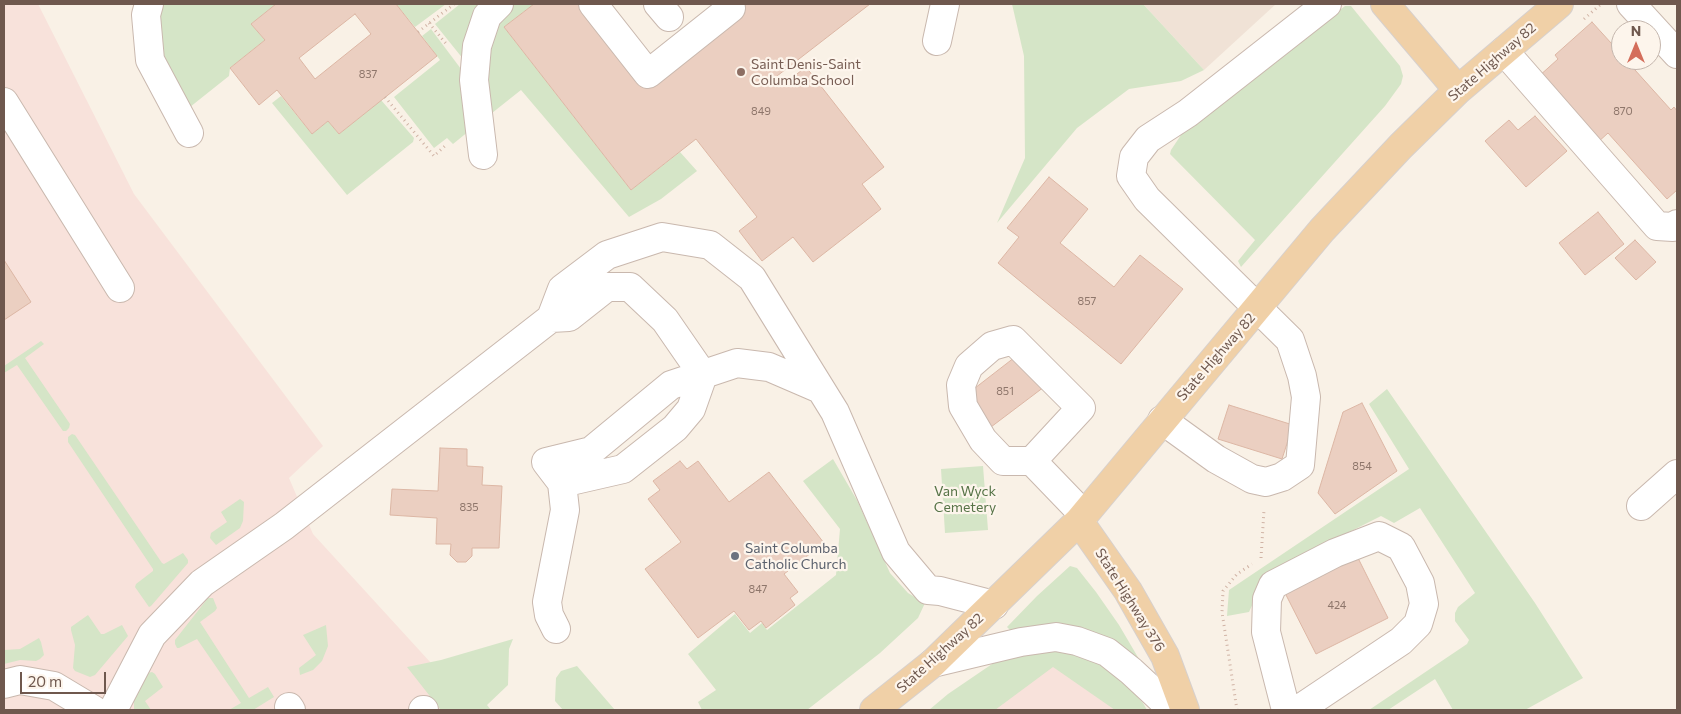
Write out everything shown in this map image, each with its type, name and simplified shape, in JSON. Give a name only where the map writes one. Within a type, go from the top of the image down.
[{"type":"main road","points":[[1385,4],[1458,90]]},
{"type":"main road","name":"State Highway 82","points":[[874,710],[933,663],[1081,518],[1322,230],[1395,152],[1458,90],[1559,4]]},
{"type":"main road","name":"State Highway 376","points":[[1081,518],[1128,591],[1165,656],[1185,710]]},
{"type":"street","points":[[149,4],[146,15],[150,60],[189,133]]},
{"type":"street","points":[[483,155],[474,80],[477,46],[487,16],[500,4]]},
{"type":"street","points":[[593,4],[648,74],[731,8],[727,4]]},
{"type":"street","points":[[936,41],[945,4]]},
{"type":"street","points":[[1162,420],[1216,459],[1252,479],[1266,482],[1282,477],[1300,465],[1306,397],[1302,376],[1290,340],[1147,199],[1131,176],[1134,157],[1148,139],[1188,113],[1328,4]]},
{"type":"street","points":[[1631,4],[1677,54]]},
{"type":"street","points":[[1504,51],[1657,226],[1673,226],[1677,224]]},
{"type":"street","points":[[4,102],[120,288]]},
{"type":"street","points":[[113,710],[152,635],[202,583],[284,526],[551,318],[562,289],[607,255],[662,237],[710,245],[752,278],[835,412],[896,552],[928,590],[940,591],[994,605]]},
{"type":"street","points":[[551,318],[569,317],[607,288],[630,288],[666,320],[703,375]]},
{"type":"street","points":[[1032,461],[1081,408],[1013,340],[992,346],[969,366],[961,385],[963,406],[983,440],[1003,461],[1032,461],[1081,518]]},
{"type":"street","points":[[554,472],[591,451],[671,385],[737,363],[769,366],[820,389]]},
{"type":"street","points":[[554,472],[622,469],[630,464],[675,428],[691,409],[703,375]]},
{"type":"street","points":[[554,472],[565,510],[547,602],[549,615],[556,630]]},
{"type":"street","points":[[1641,506],[1677,474]]},
{"type":"street","points":[[1286,710],[1266,632],[1267,599],[1273,585],[1334,553],[1379,536],[1401,547],[1420,583],[1424,604],[1418,624],[1401,641],[1298,710]]},
{"type":"street","points":[[933,663],[1021,642],[1056,637],[1077,641],[1108,652],[1173,710]]},
{"type":"street","points":[[4,684],[20,680],[54,686],[94,710]]},
{"type":"path","points":[[418,32],[454,4]]},
{"type":"path","points":[[386,97],[434,156],[446,145]]},
{"type":"path","points":[[1237,710],[1222,612],[1223,591],[1237,574],[1262,558],[1266,482]]},
{"type":"shaded area","points":[[4,4],[38,4],[134,194],[323,446],[289,478],[313,534],[474,710],[4,710]]},
{"type":"shaded area","points":[[1143,4],[1276,4],[1204,70]]},
{"type":"shaded area","points":[[1050,655],[1140,710],[940,710]]},
{"type":"green space","points":[[158,4],[276,4],[251,24],[265,40],[230,68],[229,76],[190,107],[167,77],[154,19]]},
{"type":"green space","points":[[396,4],[446,4],[415,27]]},
{"type":"green space","points":[[460,4],[488,4],[468,65],[435,24]]},
{"type":"green space","points":[[512,4],[534,4],[504,27],[631,190],[680,152],[697,171],[661,199],[629,217],[521,90],[487,117],[483,95],[494,20]]},
{"type":"green space","points":[[1012,4],[1143,4],[1204,70],[1181,81],[1129,89],[1077,128],[997,223],[1025,158],[1024,56]]},
{"type":"green space","points":[[1345,6],[1351,6],[1400,66],[1403,76],[1401,84],[1385,106],[1241,267],[1238,261],[1255,240],[1170,154],[1171,150],[1181,135],[1194,123],[1202,120]]},
{"type":"green space","points":[[431,29],[467,77],[469,131],[453,144],[447,138],[434,148],[394,97],[440,60],[422,36]]},
{"type":"green space","points":[[281,96],[312,134],[328,121],[339,134],[381,100],[414,138],[413,142],[347,195],[272,103]]},
{"type":"green space","points":[[41,341],[44,344],[25,358],[70,424],[66,431],[63,431],[17,365],[4,373],[4,366]]},
{"type":"green space","points":[[1387,389],[1535,603],[1583,678],[1525,710],[1453,710],[1435,679],[1388,710],[1369,710],[1467,644],[1469,640],[1455,621],[1455,613],[1458,607],[1475,593],[1420,508],[1394,523],[1381,516],[1304,555],[1261,586],[1249,612],[1227,616],[1229,590],[1409,469],[1369,404]]},
{"type":"green space","points":[[72,434],[75,435],[162,563],[164,564],[183,553],[188,560],[188,563],[149,607],[135,587],[153,569],[68,442],[68,437]]},
{"type":"green space","points":[[833,459],[858,502],[890,573],[908,593],[925,603],[918,618],[880,653],[807,710],[702,710],[698,702],[716,690],[688,654],[735,614],[750,633],[762,623],[767,630],[836,575],[840,529],[803,481]]},
{"type":"green space","name":"Van Wyck Cemetery","points":[[983,466],[988,530],[945,533],[941,469]]},
{"type":"green space","points":[[240,499],[244,502],[243,521],[240,528],[216,545],[210,538],[211,533],[227,522],[221,512]]},
{"type":"green space","points":[[1070,566],[1077,568],[1096,592],[1119,625],[1139,659],[1137,661],[1011,631],[1007,627]]},
{"type":"green space","points":[[208,598],[213,598],[217,608],[200,622],[249,698],[268,687],[274,697],[253,710],[229,710],[241,703],[197,639],[179,648],[175,644],[175,640]]},
{"type":"green space","points":[[88,615],[101,634],[122,625],[128,636],[95,675],[90,677],[75,671],[73,668],[75,645],[71,630],[71,627]]},
{"type":"green space","points":[[326,625],[328,646],[322,661],[313,670],[300,675],[299,668],[316,655],[303,635]]},
{"type":"green space","points":[[39,638],[44,655],[40,659],[36,661],[20,660],[4,664],[4,650],[20,649]]},
{"type":"green space","points":[[513,639],[509,649],[508,685],[487,705],[491,710],[440,709],[407,667],[441,660]]},
{"type":"green space","points":[[1061,651],[1093,659],[1117,674],[1147,710],[1115,710],[1053,667],[995,710],[929,710],[948,694],[995,662],[1027,653]]},
{"type":"green space","points":[[577,666],[615,710],[563,710],[555,701],[556,678],[561,671]]},
{"type":"green space","points":[[152,672],[163,687],[145,701],[151,710],[134,710],[134,694],[148,673]]},
{"type":"building","points":[[276,4],[396,4],[437,56],[339,134],[328,121],[312,134],[277,90],[259,105],[230,68],[265,40],[251,24]],"holes":[[[355,14],[371,34],[315,79],[299,58]]]},
{"type":"building","points":[[534,4],[593,4],[648,74],[737,4],[870,4],[777,76],[784,84],[806,67],[884,167],[862,184],[881,209],[813,262],[793,237],[762,261],[739,231],[757,217],[696,139],[631,190],[504,27]]},
{"type":"building","points":[[1592,22],[1611,43],[1611,70],[1635,70],[1671,110],[1674,107],[1677,111],[1677,190],[1667,199],[1608,133],[1597,143],[1538,77],[1558,59],[1555,55]]},
{"type":"building","points":[[1535,116],[1567,151],[1526,187],[1485,141],[1509,120],[1518,130]]},
{"type":"building","points":[[1049,177],[1088,209],[1060,243],[1114,287],[1140,255],[1183,289],[1121,364],[998,263],[1019,237],[1007,228]]},
{"type":"building","points":[[1598,212],[1624,244],[1585,275],[1559,243]]},
{"type":"building","points":[[1635,240],[1656,262],[1636,280],[1615,258]]},
{"type":"building","points":[[4,260],[31,302],[4,320]]},
{"type":"building","points":[[1019,354],[1044,387],[991,427],[966,395]]},
{"type":"building","points":[[1362,403],[1397,471],[1335,514],[1318,493],[1343,412]]},
{"type":"building","points":[[1229,405],[1293,425],[1282,459],[1218,439]]},
{"type":"building","points":[[440,448],[467,449],[467,466],[483,467],[482,485],[502,486],[499,548],[472,548],[472,556],[466,562],[457,562],[450,555],[451,544],[436,544],[437,518],[390,515],[392,489],[438,491]]},
{"type":"building","name":"Saint Columba Catholic Church","points":[[680,461],[687,469],[698,461],[729,502],[769,472],[824,543],[784,574],[798,592],[790,598],[795,605],[766,628],[761,621],[749,630],[734,611],[698,638],[645,569],[681,542],[648,499],[660,490],[653,481]]},
{"type":"building","points":[[1357,556],[1388,618],[1316,654],[1285,593]]},
{"type":"place","name":"Saint Denis-Saint Columba School","points":[[741,72]]},
{"type":"place","name":"Saint Columba Catholic Church","points":[[735,556]]}]
